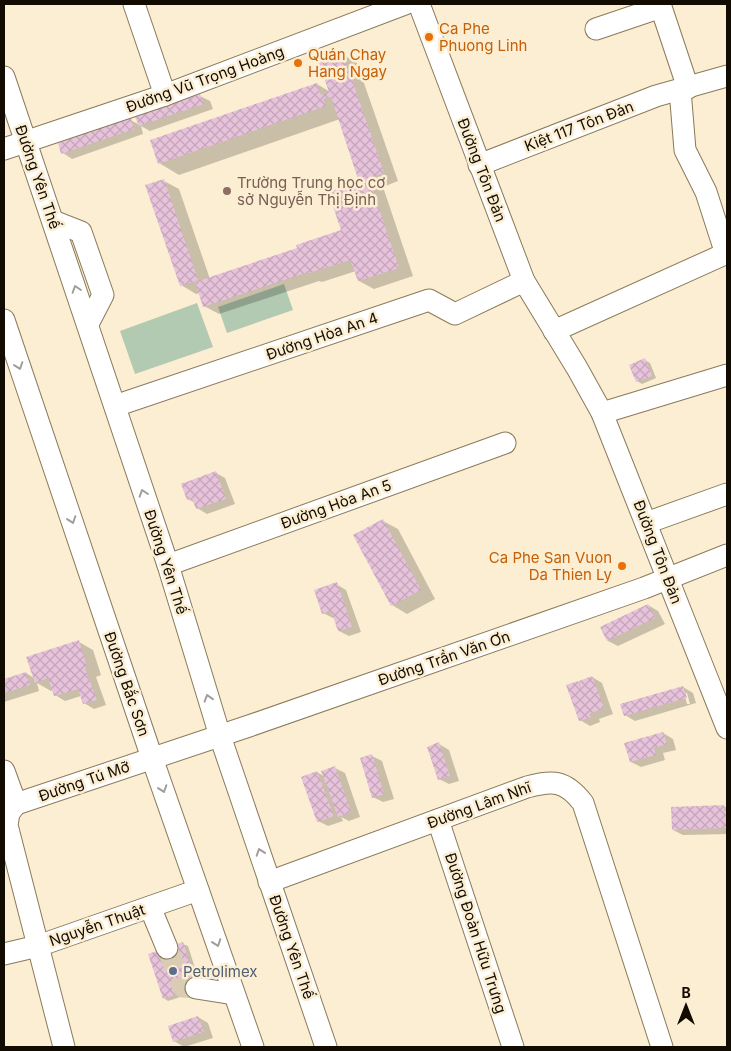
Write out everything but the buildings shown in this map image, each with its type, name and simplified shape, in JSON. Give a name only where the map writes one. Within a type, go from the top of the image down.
[{"type":"street","points":[[134,4],[165,95]]},
{"type":"street","name":"Đường Vũ Trọng Hoàng","points":[[4,148],[165,95],[405,4]]},
{"type":"street","name":"Đường Tôn Đản","points":[[419,4],[524,281],[578,368],[602,413],[669,579],[720,687],[727,728]]},
{"type":"street","points":[[554,331],[727,253],[706,192],[685,150],[684,89],[661,7],[596,29]]},
{"type":"street","name":"Kiệt 117 Tôn Đản","points":[[480,165],[656,96],[727,76]]},
{"type":"street","name":"Đường Yên Thế","points":[[4,77],[168,565],[211,738],[270,882],[326,1047]]},
{"type":"street","name":"Đường Hòa An 4","points":[[114,406],[429,300],[455,314],[524,281]]},
{"type":"street","name":"Đường Bắc Sơn","points":[[4,320],[152,758],[253,1047]]},
{"type":"street","points":[[602,413],[727,375]]},
{"type":"street","name":"Đường Hòa An 5","points":[[168,565],[505,443]]},
{"type":"street","points":[[646,523],[727,494]]},
{"type":"street","name":"Đường Trần Văn Ơn","points":[[176,750],[669,579],[727,555]]},
{"type":"street","name":"Đường Tú Mỡ","points":[[16,804],[176,750]]},
{"type":"street","points":[[4,771],[16,804],[9,813],[6,826],[38,946],[4,954]]},
{"type":"street","name":"Đường Lâm Nhĩ","points":[[270,882],[527,787],[555,782],[569,788],[583,803],[662,1047]]},
{"type":"street","name":"Đường Đoàn Hữu Trưng","points":[[438,820],[513,1047]]},
{"type":"street","name":"Nguyễn Thuật","points":[[64,1047],[38,946],[198,890]]},
{"type":"street","points":[[150,907],[167,948]]},
{"type":"street","points":[[196,988],[234,994]]},
{"type":"green space","points":[[284,284],[293,310],[227,333],[218,307]]},
{"type":"green space","points":[[197,303],[213,347],[135,374],[120,331]]},
{"type":"tunnel","points":[[167,948],[183,987],[196,988]]},
{"type":"place","name":"Ca Phe Phuong Linh","points":[[429,37]]},
{"type":"place","name":"Quán Chay Hang Ngay","points":[[298,63]]},
{"type":"place","name":"Trường Trung học cơ sở Nguyễn Thị Định","points":[[227,191]]},
{"type":"place","name":"Ca Phe San Vuon Da Thien Ly","points":[[622,566]]},
{"type":"place","name":"Petrolimex","points":[[173,971]]}]
